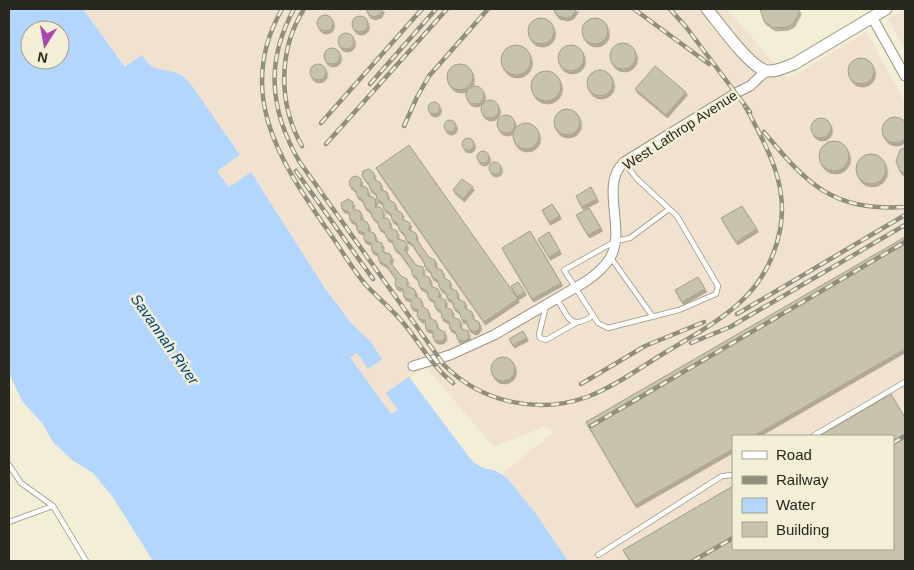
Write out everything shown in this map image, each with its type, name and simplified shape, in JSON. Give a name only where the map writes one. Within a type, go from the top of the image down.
[{"type":"street","points":[[707,9],[742,52],[753,63],[766,71]]},
{"type":"street","name":"West Lathrop Avenue","points":[[413,366],[450,355],[494,335],[596,274],[611,258],[616,241],[614,203],[616,174],[618,168],[624,162],[750,86],[766,71],[778,70],[794,64],[886,9]]},
{"type":"street","points":[[872,17],[905,76]]},
{"type":"lane","points":[[624,162],[637,179],[677,216],[718,286],[716,294],[679,310],[608,328],[598,323],[564,270],[616,241],[630,238],[669,209]]},
{"type":"lane","points":[[611,258],[653,317]]},
{"type":"lane","points":[[556,299],[569,318],[576,323]]},
{"type":"lane","points":[[546,305],[539,334],[540,338],[546,340],[593,316]]},
{"type":"lane","points":[[815,435],[905,382]]},
{"type":"lane","points":[[9,465],[22,483],[53,506],[86,561]]},
{"type":"lane","points":[[598,555],[722,476],[732,475]]},
{"type":"lane","points":[[9,522],[53,506]]},
{"type":"shaded area","points":[[83,9],[727,9],[788,79],[866,32],[905,102],[905,561],[568,561],[534,511],[502,474],[555,431],[543,427],[494,447],[426,367],[386,393],[398,410],[391,415],[349,357],[370,341],[351,323],[324,287],[251,172],[229,187],[217,171],[240,155],[194,89],[180,75],[154,68],[146,62],[125,67]]},
{"type":"shaded area","points":[[905,10],[905,50],[888,19]]},
{"type":"water","name":"Savannah River","points":[[9,9],[83,9],[125,67],[142,55],[152,66],[179,74],[194,88],[240,155],[217,171],[229,187],[251,172],[324,287],[351,323],[370,341],[382,359],[368,369],[357,353],[350,357],[391,414],[398,410],[386,393],[409,377],[472,461],[507,478],[534,511],[568,561],[153,561],[112,496],[93,473],[72,460],[53,442],[42,423],[22,401],[9,373]]},
{"type":"building","points":[[366,9],[383,9],[380,15],[374,17],[369,15]]},
{"type":"building","points":[[553,9],[577,9],[572,16],[567,18],[558,16]]},
{"type":"building","points":[[760,9],[799,9],[799,13],[793,24],[787,27],[774,28],[764,21]]},
{"type":"building","points":[[325,15],[331,17],[333,23],[331,29],[325,31],[319,29],[317,23],[319,17]]},
{"type":"building","points":[[360,16],[366,18],[368,24],[366,30],[360,32],[354,30],[352,24],[354,18]]},
{"type":"building","points":[[541,18],[550,22],[554,31],[550,40],[541,44],[532,40],[528,31],[532,22]]},
{"type":"building","points":[[595,18],[604,22],[608,31],[604,40],[595,44],[586,40],[582,31],[586,22]]},
{"type":"building","points":[[346,33],[352,35],[354,41],[352,47],[346,49],[340,47],[338,41],[340,35]]},
{"type":"building","points":[[623,43],[632,47],[636,56],[632,65],[623,69],[614,65],[610,56],[614,47]]},
{"type":"building","points":[[516,45],[522,46],[530,54],[530,66],[522,74],[516,75],[510,74],[502,66],[501,60],[502,54],[510,46]]},
{"type":"building","points":[[571,45],[580,49],[584,58],[580,67],[571,71],[562,67],[558,58],[562,49]]},
{"type":"building","points":[[332,48],[338,50],[340,56],[338,62],[332,64],[326,62],[324,56],[326,50]]},
{"type":"building","points":[[861,58],[870,62],[874,71],[870,80],[861,84],[852,80],[848,71],[852,62]]},
{"type":"building","points":[[318,64],[324,66],[326,72],[324,78],[318,80],[312,78],[310,72],[312,66]]},
{"type":"building","points":[[460,64],[469,68],[473,77],[469,86],[460,90],[451,86],[447,77],[451,68]]},
{"type":"building","points":[[655,66],[686,92],[666,115],[635,89]]},
{"type":"building","points":[[600,70],[609,74],[613,83],[609,92],[600,96],[591,92],[587,83],[591,74]]},
{"type":"building","points":[[546,71],[552,72],[560,80],[560,92],[552,100],[546,101],[540,100],[532,92],[531,86],[532,80],[540,72]]},
{"type":"building","points":[[471,86],[479,86],[484,91],[482,102],[471,104],[466,99],[466,91]]},
{"type":"building","points":[[486,100],[494,100],[499,105],[497,116],[486,118],[481,113],[481,105]]},
{"type":"building","points":[[436,102],[439,103],[439,113],[432,114],[429,113],[428,106],[429,103]]},
{"type":"building","points":[[567,109],[576,113],[580,122],[576,131],[567,135],[558,131],[554,122],[558,113]]},
{"type":"building","points":[[502,115],[510,115],[515,120],[513,131],[502,133],[497,128],[497,120]]},
{"type":"building","points":[[895,117],[904,121],[908,130],[904,139],[895,143],[886,139],[882,130],[886,121]]},
{"type":"building","points":[[821,118],[828,121],[831,128],[828,135],[821,138],[814,135],[811,128],[814,121]]},
{"type":"building","points":[[452,120],[455,121],[455,131],[448,132],[445,131],[444,124],[445,121]]},
{"type":"building","points":[[526,123],[535,127],[539,136],[535,145],[526,149],[517,145],[513,136],[517,127]]},
{"type":"building","points":[[470,138],[473,139],[473,149],[466,150],[463,149],[462,142],[463,139]]},
{"type":"building","points":[[834,141],[845,145],[849,156],[845,167],[834,171],[823,167],[819,156],[823,145]]},
{"type":"building","points":[[409,145],[518,299],[484,322],[376,168]]},
{"type":"building","points":[[905,147],[905,174],[900,171],[896,161],[900,150]]},
{"type":"building","points":[[485,151],[488,152],[488,162],[481,163],[478,162],[477,155],[478,152]]},
{"type":"building","points":[[871,154],[882,158],[886,169],[882,180],[871,184],[860,180],[856,169],[860,158]]},
{"type":"building","points":[[497,162],[500,163],[500,173],[493,174],[490,173],[489,166],[490,163]]},
{"type":"building","points":[[369,169],[374,173],[374,179],[381,183],[381,190],[387,192],[388,199],[395,203],[396,210],[402,213],[403,220],[410,223],[409,230],[416,233],[417,240],[429,257],[435,260],[436,268],[442,270],[444,278],[450,281],[450,288],[457,291],[458,299],[465,302],[465,308],[472,312],[473,319],[479,322],[480,327],[477,331],[474,332],[469,329],[466,321],[462,320],[459,311],[454,308],[452,301],[447,298],[446,293],[440,288],[437,280],[432,277],[431,272],[425,267],[424,262],[411,243],[406,240],[397,223],[392,220],[391,214],[384,209],[382,202],[377,200],[376,194],[370,189],[369,184],[362,176],[363,171]]},
{"type":"building","points":[[357,176],[361,179],[361,186],[366,187],[368,190],[368,196],[376,200],[375,207],[380,207],[383,210],[383,218],[387,218],[390,221],[390,228],[397,231],[398,239],[405,241],[407,245],[405,250],[416,265],[423,267],[423,275],[430,278],[431,286],[438,289],[440,293],[438,297],[446,300],[445,307],[452,310],[453,317],[460,320],[461,329],[468,331],[469,337],[466,341],[458,340],[455,331],[450,329],[449,322],[442,318],[441,311],[435,307],[434,301],[428,297],[427,291],[420,287],[417,278],[412,274],[412,270],[395,249],[392,241],[379,228],[378,222],[365,207],[362,199],[357,196],[356,191],[350,186],[349,182],[352,177]]},
{"type":"building","points":[[462,179],[473,187],[463,199],[453,190]]},
{"type":"building","points":[[591,187],[597,199],[582,207],[576,196]]},
{"type":"building","points":[[348,199],[353,202],[353,209],[360,211],[362,216],[360,219],[367,222],[368,230],[375,234],[376,241],[382,243],[383,252],[390,254],[392,258],[390,262],[401,276],[407,279],[407,286],[414,289],[416,292],[415,296],[421,299],[422,306],[428,310],[430,318],[436,321],[438,329],[445,332],[445,338],[442,341],[436,341],[433,338],[433,331],[426,329],[425,320],[421,320],[417,316],[418,310],[411,307],[411,300],[404,297],[403,289],[396,287],[396,279],[386,265],[379,261],[378,254],[372,251],[371,243],[364,240],[364,233],[357,230],[356,223],[350,220],[349,212],[342,209],[341,203]]},
{"type":"building","points":[[552,204],[560,216],[549,222],[542,210]]},
{"type":"building","points":[[742,206],[757,229],[736,242],[721,218]]},
{"type":"building","points":[[589,208],[601,228],[588,235],[576,215]]},
{"type":"building","points":[[530,231],[561,283],[532,299],[502,248]]},
{"type":"building","points":[[549,232],[560,251],[549,257],[538,239]]},
{"type":"building","points":[[905,237],[905,349],[756,435],[732,435],[732,450],[635,505],[586,422]]},
{"type":"building","points":[[698,277],[705,289],[682,302],[675,290]]},
{"type":"building","points":[[518,282],[525,292],[517,297],[511,286]]},
{"type":"building","points":[[523,331],[527,338],[513,345],[509,339]]},
{"type":"building","points":[[498,357],[508,357],[515,364],[515,374],[508,381],[498,381],[491,374],[491,364]]},
{"type":"building","points":[[891,394],[905,418],[905,561],[630,561],[623,550],[732,487],[732,550],[894,550],[894,435],[821,435]]},
{"type":"railway","points":[[282,9],[269,39],[263,67],[263,95],[268,122],[278,148],[307,200],[360,277],[400,320],[433,362],[453,383]]},
{"type":"railway","points":[[294,9],[278,48],[275,86],[282,123],[299,161],[444,365],[459,378],[475,388],[511,402],[549,405],[568,402],[597,393],[704,329],[722,317],[752,290],[764,273],[774,253],[782,213],[781,197],[774,165],[761,135],[745,106]]},
{"type":"railway","points":[[302,146],[294,130],[289,113],[284,77],[289,42],[295,25],[304,9]]},
{"type":"railway","points":[[321,123],[422,9]]},
{"type":"railway","points":[[370,84],[436,9]]},
{"type":"railway","points":[[326,144],[447,9]]},
{"type":"railway","points":[[404,126],[429,76],[488,9]]},
{"type":"railway","points":[[634,9],[709,64]]},
{"type":"railway","points":[[670,9],[686,27],[750,112]]},
{"type":"railway","points":[[764,132],[794,167],[824,191],[840,199],[858,204],[880,207],[905,207]]},
{"type":"railway","points":[[296,171],[373,279]]},
{"type":"railway","points":[[737,314],[905,215]]},
{"type":"railway","points":[[691,343],[730,327],[905,225]]},
{"type":"railway","points":[[591,426],[905,242]]},
{"type":"railway","points":[[581,384],[645,346],[704,322]]},
{"type":"railway","points":[[894,442],[905,436]]},
{"type":"railway","points":[[693,561],[732,539]]}]
